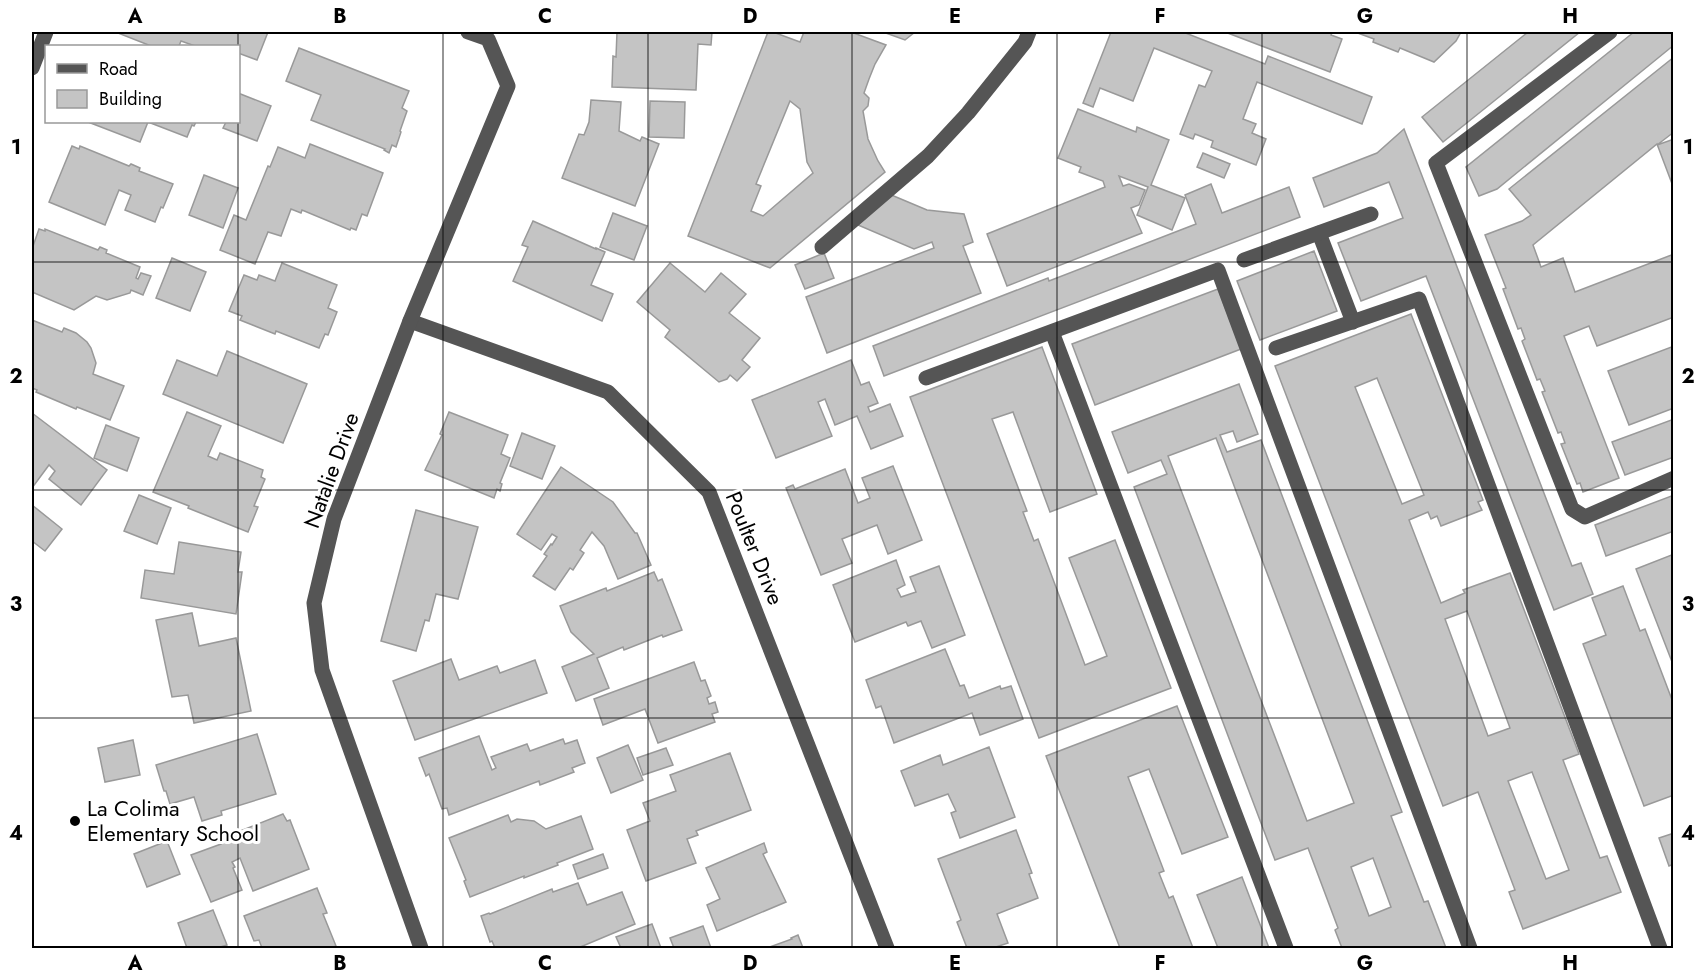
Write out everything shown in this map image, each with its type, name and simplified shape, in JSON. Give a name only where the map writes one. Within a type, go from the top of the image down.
[{"type":"street","points":[[32,68],[46,32]]},
{"type":"street","name":"Natalie Drive","points":[[421,948],[322,669],[314,603],[334,519],[410,321],[508,86],[488,39],[468,32]]},
{"type":"street","points":[[822,247],[928,156],[968,113],[1025,42],[1029,32]]},
{"type":"street","points":[[1610,32],[1436,163],[1572,509],[1585,517],[1674,478]]},
{"type":"street","points":[[1244,260],[1371,214]]},
{"type":"street","points":[[1319,233],[1353,322]]},
{"type":"street","points":[[926,378],[1218,270],[1470,948]]},
{"type":"street","points":[[1276,348],[1419,299],[1660,948]]},
{"type":"street","name":"Poulter Drive","points":[[410,321],[608,392],[709,492],[887,948]]},
{"type":"street","points":[[1052,332],[1286,948]]},
{"type":"building","points":[[268,32],[257,60],[240,54],[240,45],[192,45],[181,41],[179,45],[148,45],[118,33]]},
{"type":"building","points":[[617,32],[712,32],[711,45],[698,44],[696,90],[612,87],[613,56],[616,57]]},
{"type":"building","points":[[768,32],[800,42],[804,32],[851,32],[886,45],[875,64],[864,93],[869,98],[868,106],[863,111],[868,139],[885,172],[770,268],[688,236]],"holes":[[[790,101],[800,109],[807,162],[813,173],[763,216],[751,211],[761,186],[756,184]]]},
{"type":"building","points":[[883,32],[915,32],[905,40]]},
{"type":"building","points":[[1111,32],[1183,32],[1265,64],[1268,56],[1372,97],[1362,124],[1257,82],[1243,119],[1256,124],[1252,133],[1266,139],[1256,165],[1211,147],[1213,141],[1195,134],[1193,139],[1180,134],[1199,85],[1205,87],[1212,71],[1154,48],[1133,101],[1100,88],[1093,107],[1083,103]]},
{"type":"building","points":[[1225,32],[1332,32],[1331,35],[1342,39],[1330,72]]},
{"type":"building","points":[[1355,32],[1461,32],[1456,41],[1434,62],[1400,48],[1398,52]]},
{"type":"building","points":[[1528,32],[1580,32],[1443,142],[1422,117]]},
{"type":"building","points":[[1634,32],[1674,32],[1674,45],[1497,189],[1479,196],[1466,167]]},
{"type":"building","points":[[299,48],[409,91],[402,108],[407,111],[396,147],[392,145],[389,153],[385,149],[311,120],[321,95],[286,81]]},
{"type":"building","points":[[1674,57],[1674,132],[1533,245],[1541,267],[1563,258],[1575,292],[1674,254],[1674,317],[1597,346],[1589,326],[1564,336],[1619,478],[1583,492],[1580,483],[1577,484],[1561,444],[1565,443],[1561,432],[1558,433],[1542,392],[1545,391],[1540,379],[1537,380],[1522,341],[1525,339],[1521,328],[1518,329],[1503,289],[1506,288],[1485,235],[1522,221],[1531,215],[1509,189]]},
{"type":"building","points":[[240,94],[271,106],[257,141],[223,128],[226,123],[240,123]]},
{"type":"building","points":[[591,100],[621,102],[619,131],[640,141],[642,137],[659,144],[635,206],[562,178],[579,134],[584,135],[589,122]]},
{"type":"building","points":[[650,101],[685,102],[684,138],[649,137]]},
{"type":"building","points":[[1078,109],[1136,132],[1137,127],[1169,140],[1151,185],[1185,198],[1172,230],[1137,215],[1148,187],[1119,176],[1123,186],[1129,184],[1145,190],[1139,205],[1131,208],[1142,233],[1007,286],[987,234],[1105,187],[1103,181],[1079,172],[1081,167],[1058,158]]},
{"type":"building","points":[[91,123],[148,123],[140,142]]},
{"type":"building","points":[[151,123],[196,123],[194,126],[192,125],[187,137]]},
{"type":"building","points":[[1404,129],[1572,566],[1581,563],[1593,594],[1554,610],[1426,276],[1361,301],[1338,243],[1403,218],[1389,182],[1324,207],[1313,178],[1377,153]]},
{"type":"building","points":[[1674,139],[1674,189],[1657,145]]},
{"type":"building","points":[[310,144],[383,173],[367,216],[362,214],[356,230],[351,228],[350,230],[302,210],[301,213],[291,209],[281,236],[268,232],[255,264],[220,250],[234,215],[246,220],[278,147],[305,158]]},
{"type":"building","points":[[72,146],[79,149],[80,146],[129,166],[131,164],[140,168],[139,171],[173,184],[155,222],[125,210],[131,195],[119,190],[105,225],[49,202]]},
{"type":"building","points":[[1203,153],[1230,164],[1224,178],[1197,167]]},
{"type":"building","points":[[204,175],[238,188],[223,228],[189,215]]},
{"type":"building","points":[[1211,184],[1222,213],[1289,187],[1300,217],[884,376],[873,346],[1196,224],[1185,195]]},
{"type":"building","points":[[889,194],[927,210],[964,214],[973,242],[963,246],[981,293],[827,353],[806,297],[934,248],[932,242],[914,249],[858,225]]},
{"type":"building","points":[[613,213],[647,226],[634,260],[600,247]]},
{"type":"building","points":[[533,221],[605,252],[591,285],[613,294],[602,321],[513,281],[528,247],[522,245]]},
{"type":"building","points":[[39,229],[45,231],[45,229],[98,250],[100,247],[107,250],[106,253],[140,267],[136,278],[138,279],[141,273],[151,276],[143,295],[131,290],[130,293],[107,300],[96,296],[74,310],[32,292],[32,249]]},
{"type":"building","points":[[1314,251],[1337,311],[1260,340],[1237,281]]},
{"type":"building","points":[[824,253],[834,278],[805,289],[795,265]]},
{"type":"building","points":[[172,258],[206,272],[190,311],[156,298]]},
{"type":"building","points":[[282,263],[337,285],[328,308],[337,312],[328,335],[325,334],[319,348],[240,320],[242,316],[229,311],[244,275],[257,280],[259,275],[275,281]]},
{"type":"building","points":[[670,263],[705,292],[721,273],[746,294],[729,313],[760,338],[742,360],[750,367],[737,381],[730,375],[719,382],[665,337],[670,330],[637,302]]},
{"type":"building","points":[[1218,289],[1241,349],[1095,405],[1072,344]]},
{"type":"building","points":[[1411,314],[1483,500],[1478,502],[1482,510],[1441,526],[1437,516],[1431,519],[1428,512],[1409,520],[1441,603],[1465,593],[1463,590],[1510,573],[1579,754],[1563,760],[1600,858],[1607,856],[1621,892],[1523,929],[1509,892],[1515,890],[1478,792],[1443,806],[1275,366]],"holes":[[[1377,378],[1424,495],[1402,504],[1355,387]],[[1467,611],[1510,728],[1488,736],[1445,619]],[[1532,772],[1569,870],[1546,879],[1508,781]]]},
{"type":"building","points":[[32,320],[62,332],[64,328],[76,333],[91,348],[96,363],[93,374],[124,386],[110,420],[77,407],[76,409],[36,392],[37,390],[32,388]]},
{"type":"building","points":[[1674,346],[1674,408],[1629,425],[1608,371]]},
{"type":"building","points":[[1042,347],[1097,494],[1050,512],[1013,412],[992,419],[1027,511],[1023,512],[1034,541],[1038,539],[1085,665],[1107,656],[1069,558],[1115,540],[1171,688],[1039,738],[910,397]]},
{"type":"building","points":[[227,351],[307,384],[283,443],[163,394],[177,360],[217,376]]},
{"type":"building","points":[[851,360],[861,385],[869,382],[878,403],[868,407],[870,412],[890,404],[903,436],[871,449],[857,416],[835,425],[825,399],[818,402],[832,436],[776,458],[752,400]]},
{"type":"building","points":[[1239,384],[1258,434],[1237,442],[1233,431],[1220,435],[1227,452],[1261,440],[1402,812],[1391,816],[1424,902],[1428,901],[1446,948],[1342,948],[1335,930],[1338,928],[1308,848],[1275,860],[1134,487],[1167,474],[1161,460],[1128,473],[1112,432]],"holes":[[[1216,438],[1354,803],[1307,821],[1168,456]],[[1373,858],[1391,907],[1369,916],[1351,867]]]},
{"type":"building","points":[[187,412],[221,426],[208,456],[217,460],[220,453],[263,470],[261,477],[265,479],[254,506],[258,507],[248,532],[153,492]]},
{"type":"building","points":[[449,412],[508,435],[501,454],[510,458],[500,483],[502,484],[500,491],[497,489],[494,498],[425,470],[442,435],[440,434]]},
{"type":"building","points":[[32,413],[107,470],[81,505],[49,479],[55,471],[49,465],[32,488]]},
{"type":"building","points":[[1674,419],[1674,457],[1625,475],[1612,442]]},
{"type":"building","points":[[106,425],[139,438],[127,471],[94,458]]},
{"type":"building","points":[[522,433],[555,446],[542,479],[510,466]]},
{"type":"building","points":[[893,466],[922,540],[888,554],[877,525],[842,539],[852,563],[821,575],[786,488],[793,485],[795,489],[845,469],[858,503],[870,498],[862,478]]},
{"type":"building","points":[[561,467],[613,502],[637,533],[651,565],[618,579],[604,546],[592,532],[580,550],[584,553],[573,570],[570,568],[555,590],[533,576],[547,556],[544,554],[557,537],[552,534],[541,550],[517,534]]},
{"type":"building","points":[[139,495],[171,508],[157,544],[124,531]]},
{"type":"building","points":[[1674,495],[1674,531],[1606,556],[1595,525]]},
{"type":"building","points":[[32,505],[62,529],[45,551],[32,541]]},
{"type":"building","points":[[416,510],[478,527],[458,599],[436,594],[429,621],[425,620],[416,651],[381,641]]},
{"type":"building","points":[[179,542],[241,552],[238,572],[242,572],[236,614],[141,598],[145,570],[174,574]]},
{"type":"building","points":[[1674,554],[1674,667],[1636,569]]},
{"type":"building","points":[[896,560],[905,585],[897,589],[901,597],[916,592],[910,577],[939,566],[965,635],[932,648],[921,621],[908,626],[906,622],[855,642],[833,585]]},
{"type":"building","points":[[654,572],[658,581],[662,579],[682,630],[624,650],[623,647],[597,658],[609,688],[576,701],[562,667],[594,654],[571,632],[560,606],[606,588],[607,591]]},
{"type":"building","points":[[1623,586],[1640,631],[1645,629],[1674,705],[1674,795],[1644,806],[1583,644],[1606,635],[1592,598]]},
{"type":"building","points":[[192,613],[199,646],[236,638],[251,711],[194,723],[188,695],[172,697],[156,620]]},
{"type":"building","points":[[945,649],[960,686],[964,685],[969,698],[1000,686],[1001,689],[1011,686],[1023,719],[980,735],[972,713],[894,743],[881,706],[876,708],[866,680]]},
{"type":"building","points":[[451,659],[459,680],[497,666],[500,673],[535,660],[547,693],[415,740],[393,681]]},
{"type":"building","points":[[694,662],[701,681],[705,680],[711,696],[707,698],[709,704],[715,702],[718,712],[712,714],[715,722],[658,743],[645,709],[603,725],[594,699]]},
{"type":"building","points":[[1177,706],[1228,837],[1182,854],[1149,769],[1128,777],[1164,871],[1159,873],[1169,898],[1173,896],[1193,948],[1120,948],[1046,756]]},
{"type":"building","points":[[257,734],[276,794],[221,811],[222,815],[202,821],[194,797],[170,804],[156,765]]},
{"type":"building","points":[[479,736],[492,770],[496,768],[491,757],[527,744],[530,751],[563,739],[565,744],[577,740],[585,763],[572,768],[574,772],[540,785],[539,781],[449,815],[447,808],[442,809],[429,774],[426,776],[419,758]]},
{"type":"building","points":[[133,740],[140,775],[105,782],[98,748]]},
{"type":"building","points":[[628,745],[643,780],[611,793],[597,758]]},
{"type":"building","points":[[989,747],[1015,817],[960,838],[951,813],[956,811],[948,794],[915,806],[901,771],[940,755],[943,765]]},
{"type":"building","points":[[666,748],[673,765],[643,775],[637,758]]},
{"type":"building","points":[[730,753],[751,810],[696,831],[698,835],[687,839],[696,863],[646,881],[627,830],[650,821],[643,803],[676,791],[670,775]]},
{"type":"building","points":[[283,814],[287,821],[290,820],[309,869],[253,891],[240,858],[232,862],[242,890],[211,902],[191,855],[221,844],[218,837],[223,836],[222,833],[229,831],[230,835]]},
{"type":"building","points":[[508,815],[511,822],[517,819],[534,821],[546,829],[581,816],[593,849],[557,863],[558,865],[470,897],[464,881],[466,880],[449,838]]},
{"type":"building","points":[[1016,830],[1032,873],[1029,874],[1038,898],[997,914],[1008,943],[993,948],[967,948],[957,922],[961,920],[938,859]]},
{"type":"building","points":[[1674,833],[1674,864],[1669,866],[1659,838]]},
{"type":"building","points":[[167,841],[180,874],[147,887],[134,854]]},
{"type":"building","points":[[764,843],[767,852],[763,854],[786,902],[717,931],[707,905],[720,899],[706,868]]},
{"type":"building","points":[[603,854],[608,868],[578,879],[573,865]]},
{"type":"building","points":[[1242,877],[1269,948],[1218,948],[1197,895]]},
{"type":"building","points":[[578,883],[587,905],[622,892],[635,924],[578,948],[495,948],[492,941],[490,942],[481,916],[552,889],[553,892]]},
{"type":"building","points":[[317,888],[327,913],[323,914],[336,946],[330,948],[262,948],[259,940],[254,941],[244,916]]},
{"type":"building","points":[[213,910],[227,945],[217,948],[187,948],[178,923]]},
{"type":"building","points":[[652,924],[661,948],[621,948],[616,937]]},
{"type":"building","points":[[703,926],[711,948],[674,948],[670,938]]},
{"type":"building","points":[[798,935],[803,948],[767,948],[792,939]]},
{"type":"place","name":"La Colima Elementary School","points":[[75,821]]}]
